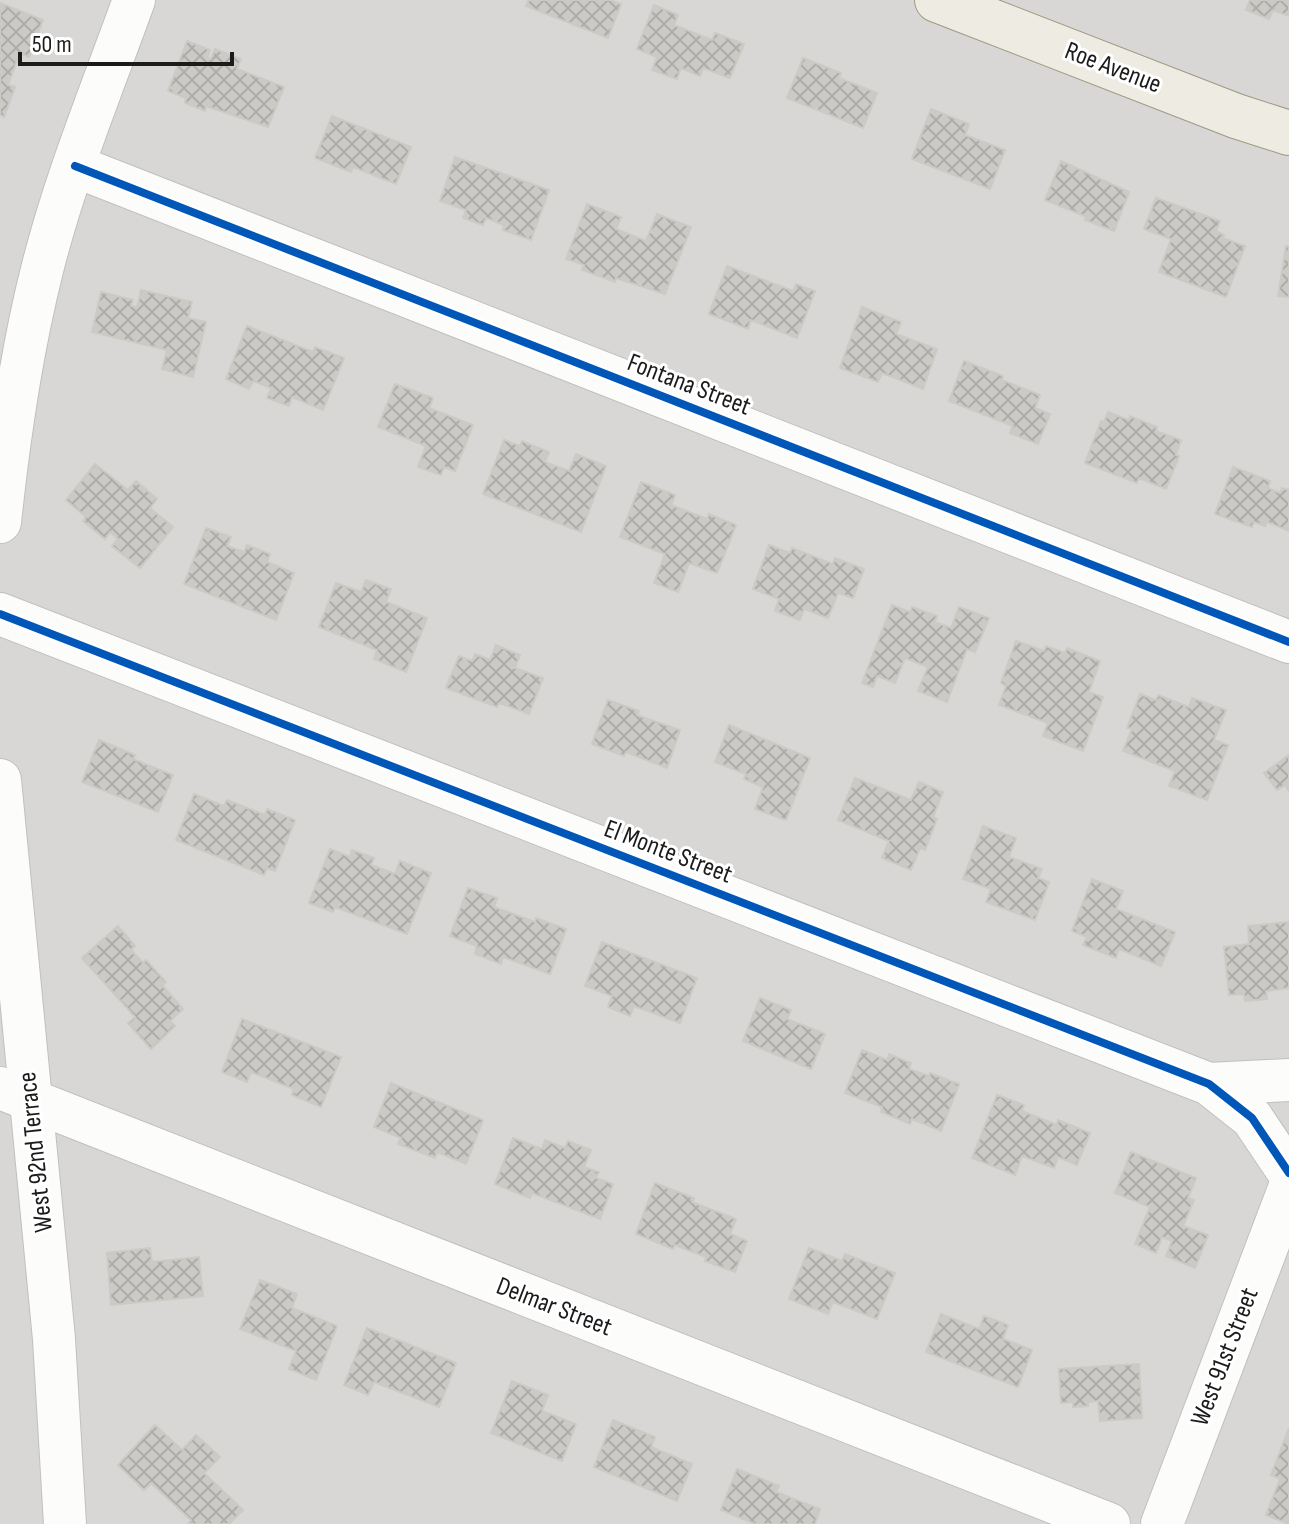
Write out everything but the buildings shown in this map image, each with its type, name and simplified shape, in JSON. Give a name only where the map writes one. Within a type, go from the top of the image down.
[{"type":"main road","name":"Roe Avenue","points":[[937,0],[1236,116],[1289,133]]},
{"type":"street","points":[[0,522],[9,440],[26,337],[43,267],[134,0]]},
{"type":"street","name":"Fontana Street","points":[[75,166],[1289,642]]},
{"type":"street","name":"El Monte Street","points":[[0,614],[1209,1084],[1252,1118],[1289,1173]]},
{"type":"street","name":"West 92nd Terrace","points":[[0,780],[16,1094],[54,1339],[65,1524]]},
{"type":"street","name":"El Monte Street","points":[[1209,1084],[1289,1080]]},
{"type":"street","name":"Delmar Street","points":[[16,1094],[1109,1524]]},
{"type":"street","name":"West 91st Street","points":[[1162,1524],[1289,1189]]},
{"type":"shaded area","points":[[0,0],[1289,0],[1289,1524],[0,1524]]},
{"type":"cycle path","points":[[75,166],[1289,642]]},
{"type":"cycle path","points":[[0,614],[1209,1084],[1252,1118],[1289,1173]]}]
